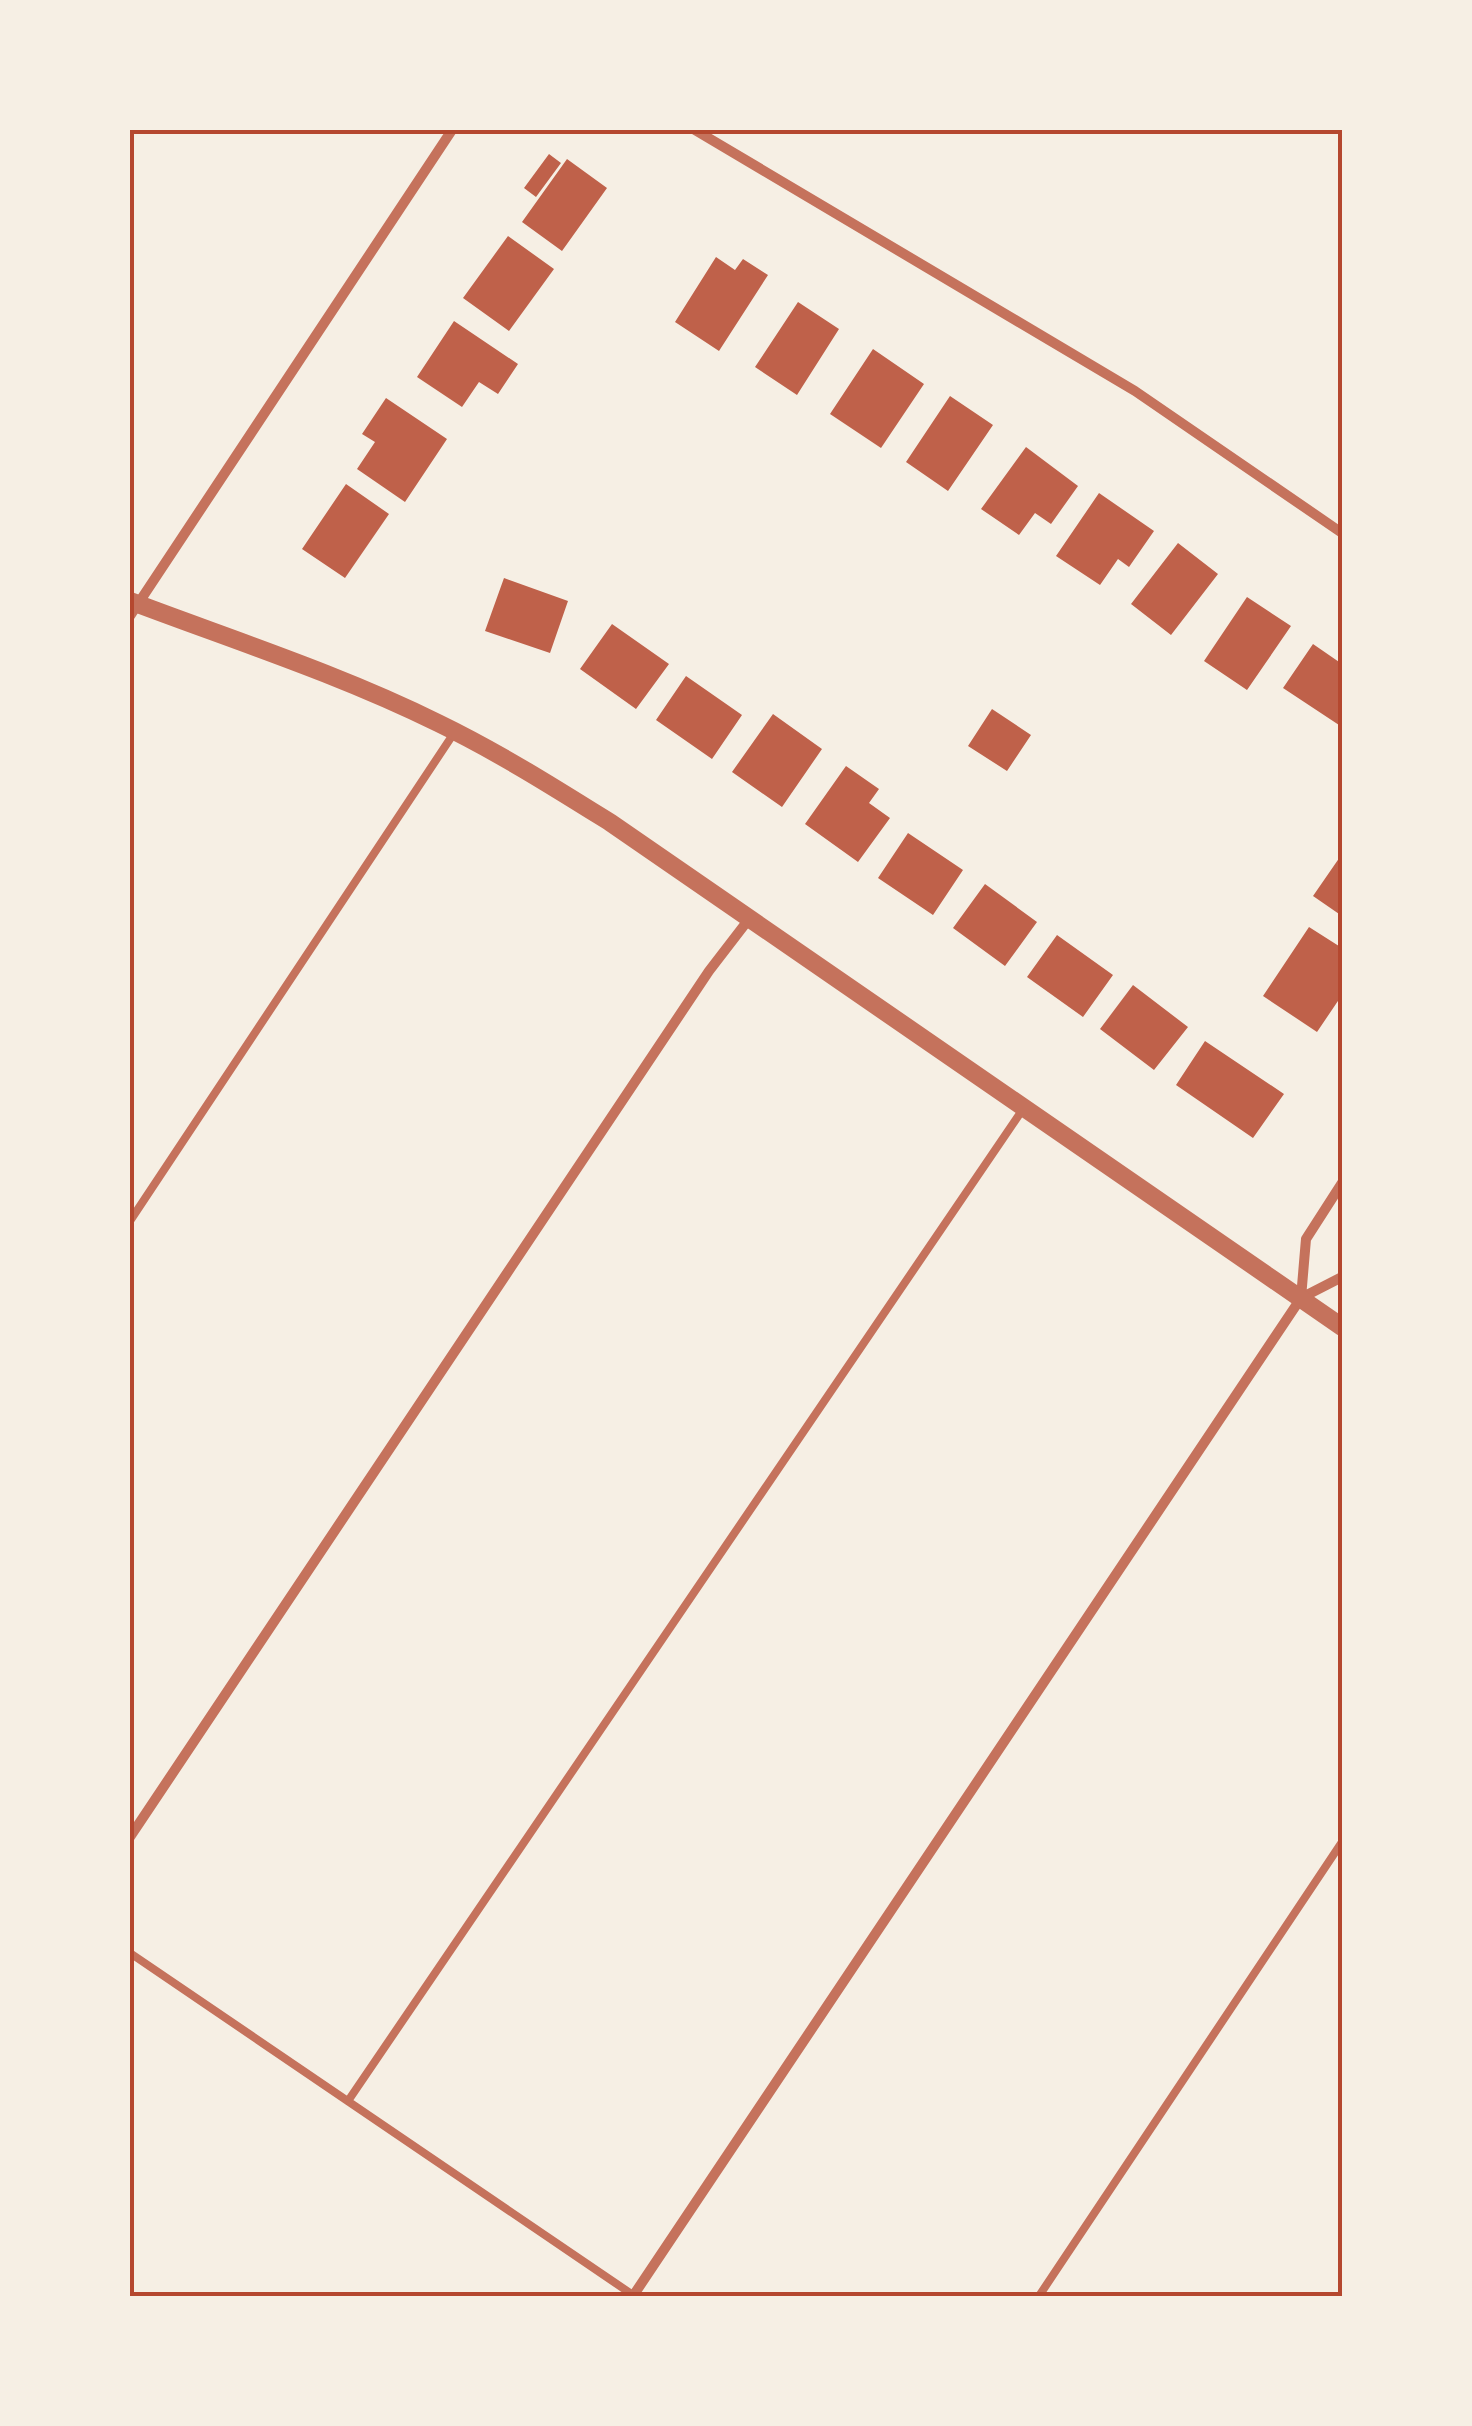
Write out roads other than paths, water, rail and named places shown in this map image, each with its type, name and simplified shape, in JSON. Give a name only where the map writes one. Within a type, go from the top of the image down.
[{"type":"street","points":[[452,130],[133,607],[338,679],[455,732],[611,823],[1342,1326]]},
{"type":"street","points":[[695,130],[1135,391],[1342,533]]},
{"type":"street","points":[[130,1837],[687,1004],[749,919]]},
{"type":"street","points":[[1302,1298],[1306,1239],[1342,1183]]},
{"type":"street","points":[[633,2296],[1302,1298],[1342,1277]]},
{"type":"lane","points":[[130,1221],[455,732]]},
{"type":"lane","points":[[348,2101],[1024,1108]]},
{"type":"lane","points":[[1039,2296],[1342,1842]]},
{"type":"lane","points":[[130,1953],[633,2296]]}]
